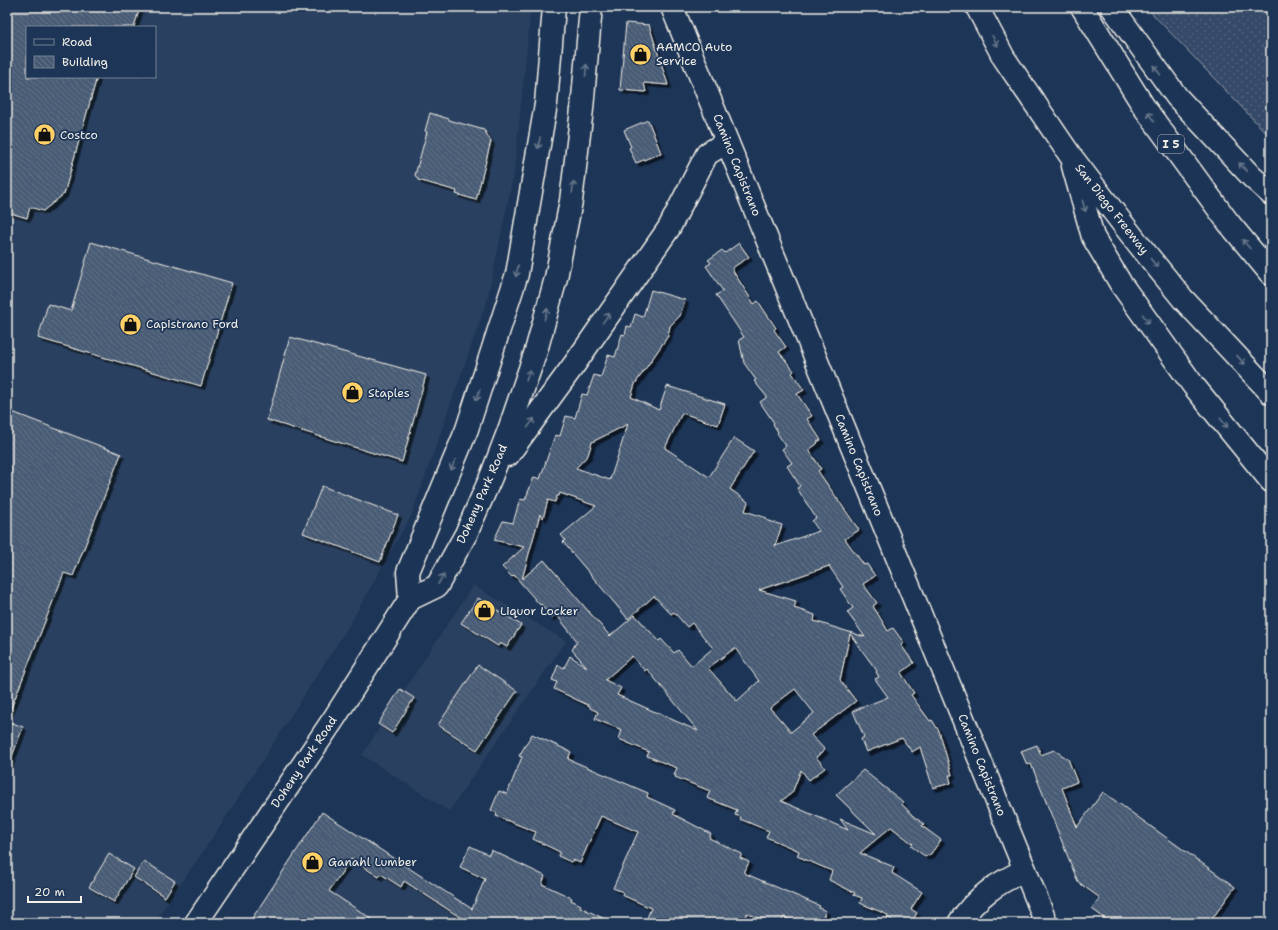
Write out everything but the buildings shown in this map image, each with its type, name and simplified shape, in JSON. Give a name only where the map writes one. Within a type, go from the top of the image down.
[{"type":"main road","points":[[410,600],[408,572],[467,429],[517,274],[546,104],[554,7]]},
{"type":"main road","name":"Doheny Park Road","points":[[196,923],[335,717],[410,600],[437,586],[466,534],[491,477],[506,439],[536,351],[556,278],[571,201],[579,140],[592,7]]},
{"type":"main road","name":"Camino Capistrano","points":[[672,7],[1046,923]]},
{"type":"main road","name":"San Diego Freeway","points":[[977,7],[1004,58],[1070,155],[1183,299],[1271,393]]},
{"type":"main road","name":"I 5","points":[[1082,7],[1144,107],[1228,222],[1271,274]]},
{"type":"main road","points":[[1112,7],[1177,97],[1252,177],[1271,194]]},
{"type":"main road","points":[[491,477],[576,362],[669,228],[707,154],[727,142]]},
{"type":"main road","points":[[1070,155],[1093,237],[1121,284],[1192,385],[1271,481]]},
{"type":"main road","points":[[959,923],[965,914],[986,892],[1005,879],[1025,870]]},
{"type":"shaded area","points":[[7,7],[531,7],[514,173],[487,301],[412,514],[350,624],[219,828],[154,923],[7,923]]},
{"type":"shaded area","points":[[1146,7],[1271,7],[1271,138]]},
{"type":"shaded area","points":[[473,585],[566,641],[449,811],[362,755]]},
{"type":"shaded area","points":[[322,812],[494,923],[248,923]]},
{"type":"place","name":"AAMCO Auto Service","points":[[641,54]]},
{"type":"place","name":"Costco","points":[[44,135]]},
{"type":"place","name":"Capistrano Ford","points":[[131,324]]},
{"type":"place","name":"Staples","points":[[353,393]]},
{"type":"place","name":"Liquor Locker","points":[[484,611]]},
{"type":"place","name":"Ganahl Lumber","points":[[313,862]]}]
